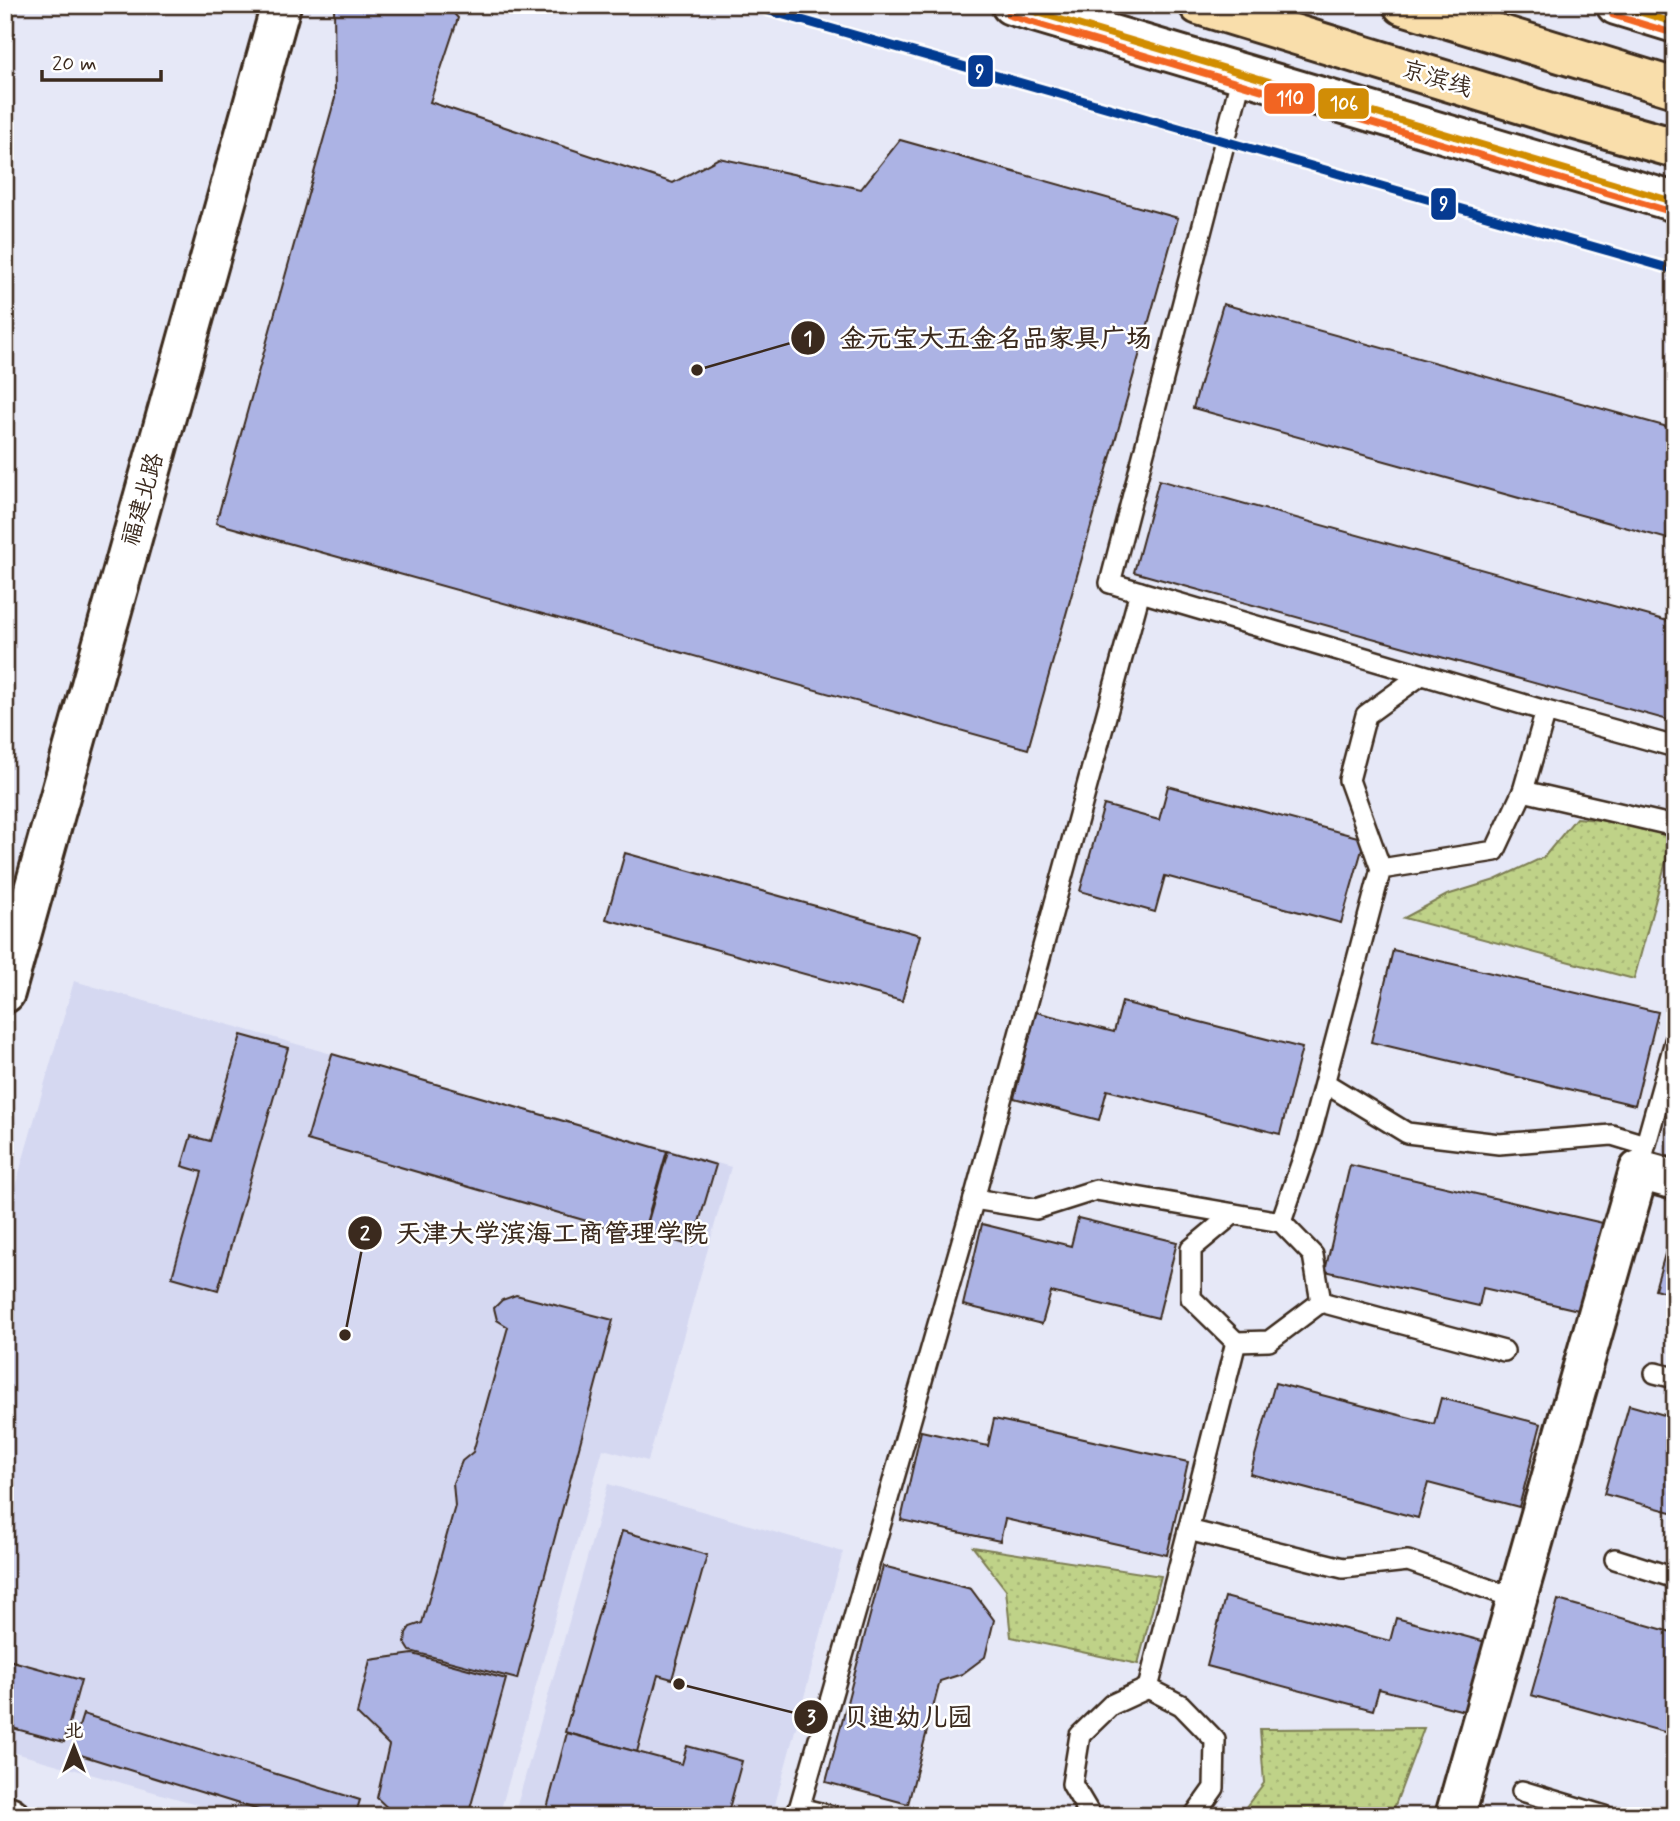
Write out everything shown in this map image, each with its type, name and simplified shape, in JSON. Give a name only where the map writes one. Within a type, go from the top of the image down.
[{"type":"highway","name":"京滨线","points":[[1199,5],[1675,148]]},
{"type":"highway","points":[[1403,5],[1675,88]]},
{"type":"street","name":"福建北路","points":[[5,993],[281,5]]},
{"type":"street","points":[[1011,5],[1675,202]]},
{"type":"street","points":[[1616,5],[1675,23]]},
{"type":"street","points":[[1455,1816],[1642,1158],[1675,1180]]},
{"type":"lane","points":[[1242,75],[1110,583],[1675,747]]},
{"type":"lane","points":[[832,1816],[798,1812],[974,1199],[1140,592]]},
{"type":"lane","points":[[1281,1222],[1325,1083],[1381,869],[1349,780],[1366,715],[1421,675]]},
{"type":"lane","points":[[1381,869],[1495,851],[1523,791],[1546,711]]},
{"type":"lane","points":[[1523,791],[1675,826]]},
{"type":"lane","points":[[1325,1083],[1406,1133],[1499,1143],[1612,1135],[1642,1158],[1675,1041]]},
{"type":"lane","points":[[974,1199],[1036,1209],[1096,1190],[1281,1222],[1313,1255],[1321,1302]]},
{"type":"lane","points":[[1233,1214],[1191,1249],[1191,1298],[1236,1342],[1269,1341],[1321,1302]]},
{"type":"lane","points":[[1321,1302],[1504,1351]]},
{"type":"lane","points":[[1148,1688],[1236,1342]]},
{"type":"lane","points":[[1656,1373],[1675,1378]]},
{"type":"lane","points":[[1188,1530],[1343,1568],[1408,1560],[1517,1599]]},
{"type":"lane","points":[[1615,1559],[1675,1578]]},
{"type":"lane","points":[[1091,1816],[1072,1784],[1080,1735],[1111,1705],[1148,1688]]},
{"type":"lane","points":[[1148,1688],[1181,1705],[1215,1740],[1214,1788],[1194,1816]]},
{"type":"lane","points":[[1522,1791],[1605,1816]]},
{"type":"shaded area","points":[[74,981],[731,1167],[648,1461],[603,1449],[499,1816],[239,1816],[5,1750],[5,1222]]},
{"type":"shaded area","points":[[1675,1106],[1675,1162],[1660,1157]]},
{"type":"shaded area","points":[[608,1484],[843,1552],[772,1816],[514,1816]]},
{"type":"green space","points":[[1576,818],[1621,822],[1673,836],[1634,979],[1404,918],[1447,895],[1495,880],[1544,857]]},
{"type":"green space","points":[[973,1547],[1161,1576],[1138,1664],[1011,1637],[1006,1590]]},
{"type":"green space","points":[[1424,1728],[1391,1816],[1239,1816],[1264,1783],[1260,1729]]},
{"type":"building","points":[[334,5],[446,5],[458,18],[430,102],[673,183],[719,158],[861,189],[900,140],[1178,218],[1028,749],[216,523],[335,98]]},
{"type":"building","points":[[1223,304],[1675,429],[1675,541],[1193,408]]},
{"type":"building","points":[[1159,480],[1675,623],[1675,722],[1134,572]]},
{"type":"building","points":[[1168,786],[1365,839],[1341,923],[1165,876],[1155,912],[1080,891],[1104,805],[1159,820]]},
{"type":"building","points":[[625,853],[920,935],[902,1001],[606,919]]},
{"type":"building","points":[[1393,950],[1658,1012],[1635,1105],[1371,1042]]},
{"type":"building","points":[[1122,1002],[1302,1048],[1280,1134],[1107,1090],[1099,1120],[1014,1098],[1036,1012],[1114,1032]]},
{"type":"building","points":[[241,1035],[288,1048],[218,1290],[172,1277],[202,1172],[182,1166],[191,1136],[210,1141]]},
{"type":"building","points":[[332,1054],[667,1151],[642,1237],[307,1140]]},
{"type":"building","points":[[668,1151],[716,1165],[692,1246],[645,1232]]},
{"type":"building","points":[[1350,1165],[1607,1224],[1587,1312],[1483,1288],[1479,1306],[1325,1271]]},
{"type":"building","points":[[1078,1218],[1177,1242],[1158,1318],[1051,1292],[1042,1324],[963,1305],[982,1224],[1071,1246]]},
{"type":"building","points":[[1675,1219],[1675,1295],[1655,1289]]},
{"type":"building","points":[[516,1295],[613,1320],[517,1679],[410,1651],[405,1643],[410,1627],[422,1623],[455,1506],[453,1483],[462,1461],[473,1452],[508,1327],[497,1320],[494,1308],[502,1300]]},
{"type":"building","points":[[1275,1383],[1434,1424],[1441,1398],[1541,1424],[1519,1507],[1428,1483],[1418,1518],[1250,1474]]},
{"type":"building","points":[[1629,1405],[1675,1418],[1675,1513],[1604,1494]]},
{"type":"building","points":[[994,1419],[1188,1462],[1167,1555],[1005,1519],[1000,1541],[901,1520],[921,1431],[988,1446]]},
{"type":"building","points":[[622,1531],[707,1555],[672,1679],[658,1675],[637,1752],[565,1732]]},
{"type":"building","points":[[883,1566],[971,1589],[994,1620],[985,1657],[962,1674],[940,1681],[908,1804],[826,1782]]},
{"type":"building","points":[[1225,1597],[1390,1641],[1396,1618],[1486,1642],[1468,1712],[1379,1689],[1373,1710],[1207,1666]]},
{"type":"building","points":[[1558,1600],[1675,1633],[1675,1735],[1531,1695]]},
{"type":"building","points":[[413,1654],[506,1679],[468,1816],[396,1816],[377,1798],[389,1745],[357,1714],[370,1660]]},
{"type":"building","points":[[5,1659],[81,1680],[64,1742],[5,1726]]},
{"type":"building","points":[[83,1714],[360,1800],[355,1816],[278,1816],[71,1752]]},
{"type":"building","points":[[567,1733],[682,1764],[687,1746],[742,1761],[727,1816],[545,1816]]},
{"type":"transit line","name":"9","points":[[749,5],[1675,270]]},
{"type":"transit line","name":"106","points":[[1012,5],[1675,202]]},
{"type":"transit line","name":"106","points":[[1617,5],[1675,23]]},
{"type":"transit line","name":"110","points":[[1008,15],[1672,212]]},
{"type":"transit line","name":"110","points":[[1613,15],[1672,33]]},
{"type":"place","name":"金元宝大五金名品家具广场","points":[[697,370]]},
{"type":"place","name":"天津大学滨海工商管理学院","points":[[345,1335]]},
{"type":"place","name":"贝迪幼儿园","points":[[679,1684]]}]
